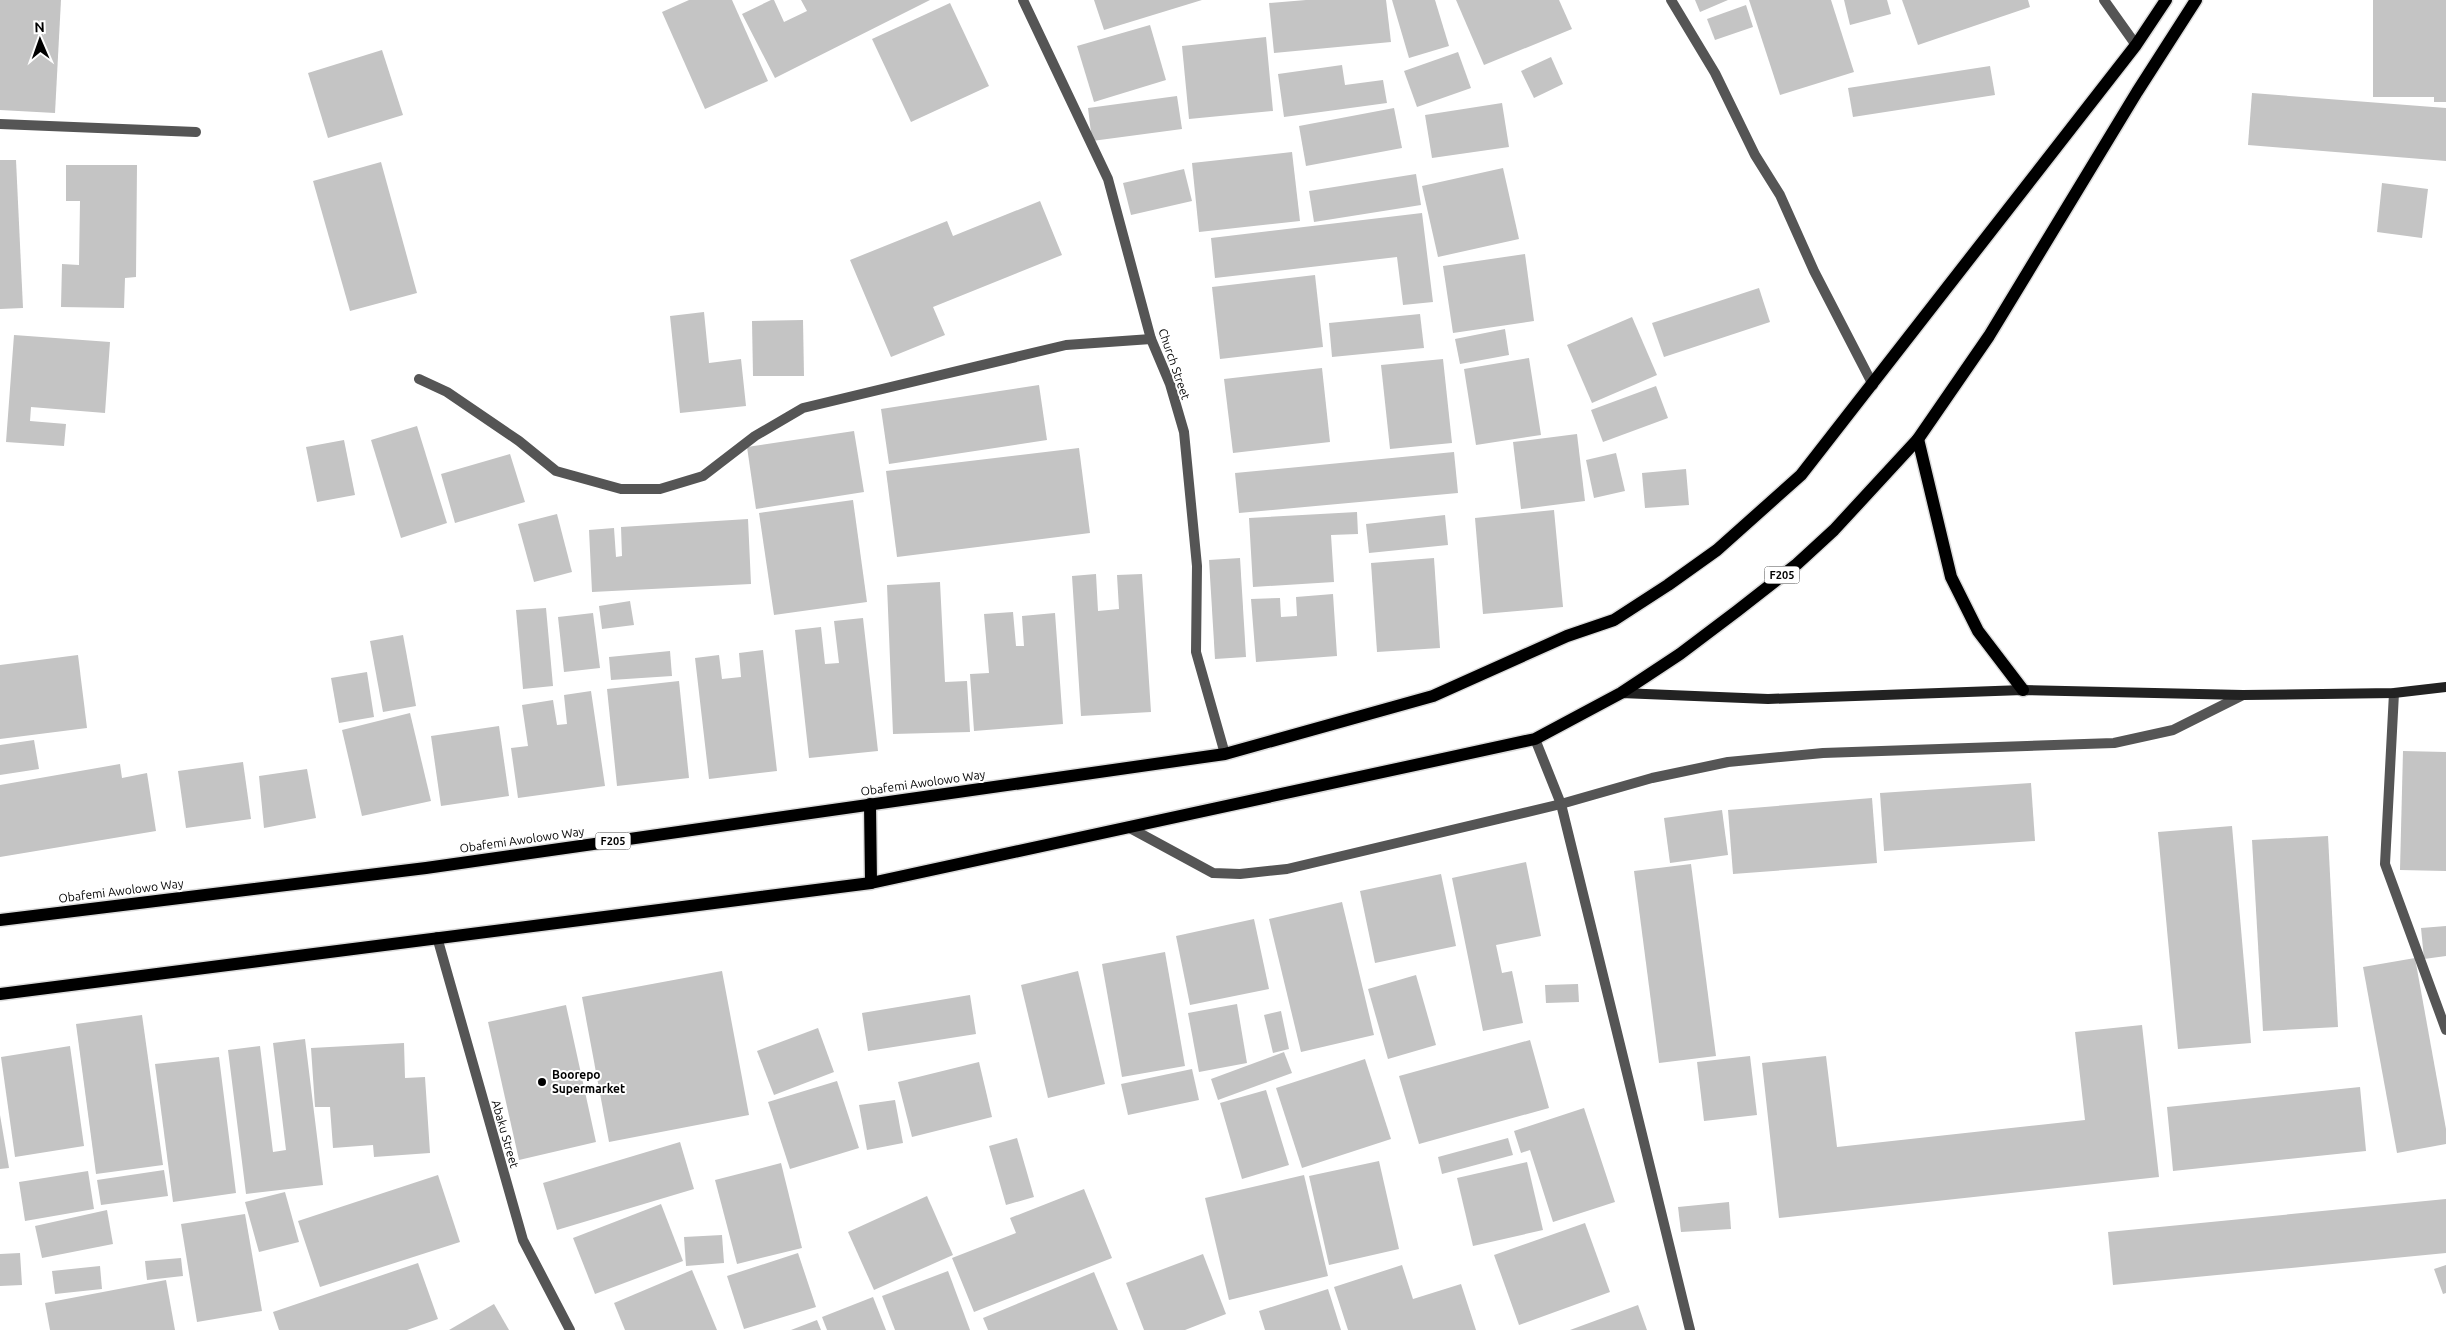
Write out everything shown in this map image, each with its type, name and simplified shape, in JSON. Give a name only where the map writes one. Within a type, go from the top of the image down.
[{"type":"main road","name":"F205","points":[[1225,754],[1433,696],[1567,636],[1614,620],[1717,550],[1801,475],[2136,45],[2166,0]]},
{"type":"main road","name":"F205","points":[[0,994],[871,883],[1535,739],[1621,693],[1680,654],[1796,564],[1834,530],[1918,439],[1989,336],[2136,92],[2196,0]]},
{"type":"main road","points":[[1918,439],[1952,577],[1978,631],[2023,690]]},
{"type":"main road","points":[[1621,693],[1768,699],[2023,690],[2244,695],[2394,693],[2446,687]]},
{"type":"main road","name":"Obafemi Awolowo Way","points":[[0,920],[426,868],[1225,754]]},
{"type":"main road","points":[[870,804],[871,883]]},
{"type":"street","name":"Church Street","points":[[1023,0],[1108,179],[1152,338],[1170,384],[1184,432],[1197,566],[1196,652],[1225,754]]},
{"type":"street","points":[[1671,0],[1715,73],[1755,155],[1780,195],[1814,271],[1873,385]]},
{"type":"street","points":[[2104,0],[2136,45]]},
{"type":"street","points":[[0,124],[196,132]]},
{"type":"street","points":[[419,379],[447,392],[519,441],[556,471],[620,489],[660,489],[703,476],[755,436],[803,408],[1066,345],[1152,338]]},
{"type":"street","points":[[2394,693],[2385,864],[2446,1030]]},
{"type":"street","points":[[1130,828],[1213,873],[1240,874],[1287,869],[1561,804],[1652,778],[1728,762],[1823,753],[2114,743],[2173,730],[2244,695]]},
{"type":"street","points":[[1535,739],[1561,804],[1690,1330]]},
{"type":"street","name":"Abaku Street","points":[[438,937],[523,1240],[570,1330]]},
{"type":"building","points":[[0,0],[61,0],[55,113],[0,110]]},
{"type":"building","points":[[689,0],[732,0],[768,81],[705,109],[662,12]]},
{"type":"building","points":[[774,0],[784,22],[807,11],[801,0],[930,0],[775,78],[742,14]]},
{"type":"building","points":[[1094,0],[1202,0],[1104,30]]},
{"type":"building","points":[[1306,0],[1386,0],[1391,42],[1274,53],[1269,3]]},
{"type":"building","points":[[1392,0],[1435,0],[1449,46],[1409,58]]},
{"type":"building","points":[[1456,0],[1559,0],[1572,29],[1484,65]]},
{"type":"building","points":[[1695,0],[1728,0],[1700,12]]},
{"type":"building","points":[[1749,0],[1831,0],[1854,72],[1780,95]]},
{"type":"building","points":[[1844,0],[1887,0],[1891,14],[1850,25]]},
{"type":"building","points":[[1902,0],[2028,0],[2030,7],[1918,45]]},
{"type":"building","points":[[2373,0],[2446,0],[2446,102],[2434,102],[2434,97],[2373,97]]},
{"type":"building","points":[[950,3],[989,86],[911,122],[872,39]]},
{"type":"building","points":[[1746,5],[1753,27],[1715,40],[1707,19]]},
{"type":"building","points":[[1150,25],[1166,80],[1094,102],[1077,46]]},
{"type":"building","points":[[1266,37],[1273,111],[1189,119],[1182,46]]},
{"type":"building","points":[[382,50],[403,115],[328,138],[308,73]]},
{"type":"building","points":[[1458,52],[1471,88],[1417,107],[1404,71]]},
{"type":"building","points":[[1551,57],[1563,84],[1534,98],[1521,71]]},
{"type":"building","points":[[1342,65],[1345,85],[1383,80],[1387,103],[1284,117],[1278,74]]},
{"type":"building","points":[[1990,66],[1995,95],[1853,117],[1848,88]]},
{"type":"building","points":[[2252,93],[2446,108],[2446,161],[2248,145]]},
{"type":"building","points":[[1177,96],[1182,129],[1092,141],[1088,108]]},
{"type":"building","points":[[1502,103],[1509,147],[1432,158],[1425,115]]},
{"type":"building","points":[[1394,108],[1402,148],[1306,166],[1299,126]]},
{"type":"building","points":[[1292,152],[1300,221],[1199,232],[1192,163]]},
{"type":"building","points":[[0,160],[16,160],[23,308],[0,309]]},
{"type":"building","points":[[381,162],[417,293],[350,311],[313,181]]},
{"type":"building","points":[[66,165],[137,165],[136,277],[125,278],[124,308],[61,307],[62,264],[79,265],[80,201],[66,201]]},
{"type":"building","points":[[1503,168],[1519,239],[1438,257],[1422,186]]},
{"type":"building","points":[[1184,169],[1192,201],[1131,215],[1123,183]]},
{"type":"building","points":[[1416,174],[1421,205],[1314,222],[1309,191]]},
{"type":"building","points":[[2382,183],[2428,189],[2422,238],[2377,232]]},
{"type":"building","points":[[1040,201],[1062,255],[933,307],[945,335],[891,357],[850,260],[947,221],[953,236]]},
{"type":"building","points":[[1422,213],[1433,302],[1403,305],[1397,257],[1215,278],[1211,238]]},
{"type":"building","points":[[1525,254],[1534,321],[1453,333],[1443,266]]},
{"type":"building","points":[[1315,275],[1323,347],[1220,359],[1212,287]]},
{"type":"building","points":[[1759,288],[1770,322],[1664,357],[1652,323]]},
{"type":"building","points":[[704,312],[709,363],[741,359],[746,406],[680,413],[670,316]]},
{"type":"building","points":[[1420,314],[1424,348],[1332,357],[1329,323]]},
{"type":"building","points":[[1632,317],[1657,375],[1592,403],[1567,345]]},
{"type":"building","points":[[803,320],[804,376],[753,376],[752,321]]},
{"type":"building","points":[[1505,329],[1509,355],[1460,364],[1455,339]]},
{"type":"building","points":[[14,335],[110,342],[105,413],[31,407],[30,421],[66,424],[64,446],[6,442]]},
{"type":"building","points":[[1529,358],[1541,435],[1476,445],[1464,369]]},
{"type":"building","points":[[1443,359],[1452,443],[1390,449],[1381,365]]},
{"type":"building","points":[[1322,368],[1330,442],[1233,453],[1224,379]]},
{"type":"building","points":[[1039,385],[1047,440],[889,464],[881,409]]},
{"type":"building","points":[[1656,386],[1668,418],[1603,442],[1591,410]]},
{"type":"building","points":[[417,426],[447,523],[401,538],[371,440]]},
{"type":"building","points":[[854,431],[864,492],[756,509],[747,447]]},
{"type":"building","points":[[1577,434],[1585,501],[1521,509],[1513,442]]},
{"type":"building","points":[[344,440],[355,495],[317,502],[306,447]]},
{"type":"building","points":[[1079,448],[1090,533],[897,557],[886,471]]},
{"type":"building","points":[[1454,452],[1458,493],[1239,513],[1235,473]]},
{"type":"building","points":[[1616,453],[1625,491],[1594,498],[1586,460]]},
{"type":"building","points":[[510,454],[525,502],[455,523],[441,474]]},
{"type":"building","points":[[1686,469],[1689,505],[1645,508],[1642,473]]},
{"type":"building","points":[[853,500],[867,602],[774,615],[759,513]]},
{"type":"building","points":[[1554,510],[1563,607],[1483,614],[1475,518]]},
{"type":"building","points":[[1357,512],[1358,534],[1331,535],[1334,582],[1253,587],[1249,518]]},
{"type":"building","points":[[557,514],[572,572],[534,582],[518,524]]},
{"type":"building","points":[[1445,515],[1448,545],[1369,553],[1366,524]]},
{"type":"building","points":[[748,519],[751,584],[592,592],[589,530],[614,528],[616,557],[622,556],[621,527]]},
{"type":"building","points":[[1240,558],[1246,657],[1215,659],[1209,560]]},
{"type":"building","points":[[1434,558],[1440,648],[1377,652],[1371,563]]},
{"type":"building","points":[[1096,574],[1098,611],[1119,609],[1117,575],[1142,574],[1151,712],[1081,716],[1072,576]]},
{"type":"building","points":[[940,582],[945,682],[967,681],[970,732],[893,734],[887,585]]},
{"type":"building","points":[[1333,594],[1337,656],[1256,662],[1251,599],[1280,598],[1281,617],[1297,616],[1296,597]]},
{"type":"building","points":[[630,601],[634,625],[602,629],[599,606]]},
{"type":"building","points":[[546,608],[553,686],[523,689],[516,610]]},
{"type":"building","points":[[1013,612],[1016,646],[1024,646],[1022,616],[1055,613],[1063,724],[974,731],[970,674],[989,673],[984,614]]},
{"type":"building","points":[[593,613],[600,668],[564,672],[558,617]]},
{"type":"building","points":[[863,618],[878,751],[809,758],[795,630],[821,627],[825,664],[839,663],[834,621]]},
{"type":"building","points":[[403,635],[416,706],[383,712],[370,641]]},
{"type":"building","points":[[763,650],[777,771],[709,779],[695,658],[719,655],[722,679],[741,677],[739,653]]},
{"type":"building","points":[[670,651],[672,676],[611,680],[609,657]]},
{"type":"building","points":[[78,655],[87,728],[0,739],[0,665]]},
{"type":"building","points":[[367,672],[374,717],[339,723],[331,678]]},
{"type":"building","points":[[679,681],[689,778],[617,786],[607,689]]},
{"type":"building","points":[[591,691],[605,786],[518,798],[511,748],[528,746],[522,705],[553,700],[557,725],[567,724],[564,695]]},
{"type":"building","points":[[410,713],[431,801],[362,816],[342,730]]},
{"type":"building","points":[[499,726],[509,796],[441,806],[431,736]]},
{"type":"building","points":[[34,740],[39,769],[0,775],[0,745]]},
{"type":"building","points":[[2403,751],[2446,752],[2446,871],[2400,870]]},
{"type":"building","points":[[243,762],[251,819],[186,828],[178,771]]},
{"type":"building","points":[[120,764],[122,778],[147,773],[156,831],[0,857],[0,785]]},
{"type":"building","points":[[307,769],[316,818],[264,828],[259,776]]},
{"type":"building","points":[[2031,783],[2035,841],[1884,851],[1880,793]]},
{"type":"building","points":[[1872,798],[1877,863],[1733,874],[1728,810]]},
{"type":"building","points":[[1722,810],[1728,855],[1670,863],[1664,818]]},
{"type":"building","points":[[2232,826],[2251,1043],[2178,1049],[2158,832]]},
{"type":"building","points":[[2328,836],[2338,1027],[2263,1031],[2252,840]]},
{"type":"building","points":[[1526,862],[1541,936],[1496,945],[1502,973],[1512,971],[1523,1023],[1483,1031],[1452,878]]},
{"type":"building","points":[[1691,864],[1716,1056],[1659,1063],[1634,871]]},
{"type":"building","points":[[1441,874],[1456,946],[1375,963],[1360,891]]},
{"type":"building","points":[[1342,902],[1374,1035],[1301,1052],[1269,919]]},
{"type":"building","points":[[1254,919],[1269,989],[1190,1005],[1176,936]]},
{"type":"building","points":[[2446,926],[2446,956],[2424,959],[2421,928]]},
{"type":"building","points":[[1165,952],[1185,1066],[1122,1077],[1102,964]]},
{"type":"building","points":[[2415,958],[2446,1129],[2446,1144],[2397,1153],[2363,967]]},
{"type":"building","points":[[722,971],[749,1115],[609,1142],[582,997]]},
{"type":"building","points":[[1078,971],[1105,1084],[1048,1098],[1021,985]]},
{"type":"building","points":[[1416,975],[1436,1045],[1388,1059],[1368,989]]},
{"type":"building","points":[[1578,984],[1579,1002],[1546,1003],[1545,985]]},
{"type":"building","points":[[970,995],[976,1034],[868,1051],[862,1013]]},
{"type":"building","points":[[1237,1004],[1247,1063],[1199,1072],[1188,1013]]},
{"type":"building","name":"Boorepo Supermarket","points":[[566,1005],[596,1142],[519,1160],[488,1022]]},
{"type":"building","points":[[1281,1011],[1289,1049],[1273,1053],[1264,1015]]},
{"type":"building","points":[[142,1015],[163,1165],[96,1174],[76,1024]]},
{"type":"building","points":[[2142,1025],[2159,1177],[1779,1218],[1762,1063],[1826,1056],[1837,1147],[2085,1120],[2075,1032]]},
{"type":"building","points":[[818,1028],[834,1072],[774,1095],[757,1051]]},
{"type":"building","points":[[305,1039],[323,1185],[246,1194],[228,1050],[260,1046],[273,1152],[286,1150],[273,1043]]},
{"type":"building","points":[[1530,1040],[1549,1108],[1419,1144],[1399,1076]]},
{"type":"building","points":[[404,1043],[405,1078],[425,1077],[430,1153],[374,1157],[373,1145],[333,1148],[330,1107],[315,1107],[311,1048]]},
{"type":"building","points":[[70,1046],[84,1146],[15,1157],[1,1057]]},
{"type":"building","points":[[1284,1052],[1292,1073],[1218,1100],[1211,1079]]},
{"type":"building","points":[[1750,1056],[1757,1115],[1704,1121],[1697,1062]]},
{"type":"building","points":[[219,1057],[236,1193],[173,1202],[155,1064]]},
{"type":"building","points":[[1365,1059],[1391,1139],[1302,1168],[1276,1088]]},
{"type":"building","points":[[979,1062],[992,1117],[912,1137],[898,1082]]},
{"type":"building","points":[[1192,1069],[1199,1100],[1128,1115],[1121,1084]]},
{"type":"building","points":[[837,1081],[859,1148],[790,1169],[768,1102]]},
{"type":"building","points":[[2360,1087],[2366,1151],[2173,1171],[2167,1107]]},
{"type":"building","points":[[1266,1090],[1289,1165],[1242,1179],[1220,1103]]},
{"type":"building","points":[[895,1100],[903,1143],[867,1150],[859,1105]]},
{"type":"building","points":[[1584,1108],[1615,1202],[1553,1222],[1530,1150],[1521,1153],[1514,1131]]},
{"type":"building","points":[[0,1115],[9,1168],[0,1169]]},
{"type":"building","points":[[1017,1138],[1034,1197],[1006,1205],[989,1146]]},
{"type":"building","points":[[1508,1138],[1513,1155],[1442,1174],[1438,1157]]},
{"type":"building","points":[[680,1142],[694,1189],[557,1230],[543,1183]]},
{"type":"building","points":[[1379,1161],[1399,1249],[1329,1265],[1309,1176]]},
{"type":"building","points":[[1527,1162],[1543,1230],[1473,1246],[1457,1178]]},
{"type":"building","points":[[781,1163],[802,1248],[737,1264],[715,1180]]},
{"type":"building","points":[[164,1170],[168,1196],[101,1205],[97,1180]]},
{"type":"building","points":[[88,1171],[94,1209],[25,1221],[19,1182]]},
{"type":"building","points":[[438,1175],[460,1242],[320,1287],[298,1221]]},
{"type":"building","points":[[1304,1175],[1328,1276],[1229,1300],[1205,1198]]},
{"type":"building","points":[[1084,1189],[1112,1258],[974,1312],[952,1258],[1016,1233],[1010,1218]]},
{"type":"building","points":[[285,1192],[299,1242],[259,1252],[245,1202]]},
{"type":"building","points":[[927,1196],[953,1255],[874,1290],[848,1232]]},
{"type":"building","points":[[2446,1199],[2446,1253],[2113,1285],[2108,1232]]},
{"type":"building","points":[[1729,1202],[1731,1229],[1681,1232],[1678,1207]]},
{"type":"building","points":[[661,1204],[683,1261],[595,1294],[573,1238]]},
{"type":"building","points":[[107,1210],[113,1244],[42,1258],[35,1226]]},
{"type":"building","points":[[245,1214],[262,1311],[197,1322],[181,1224]]},
{"type":"building","points":[[1585,1223],[1610,1292],[1519,1325],[1494,1255]]},
{"type":"building","points":[[722,1235],[724,1263],[686,1266],[684,1237]]},
{"type":"building","points":[[20,1253],[22,1285],[0,1286],[0,1254]]},
{"type":"building","points":[[798,1253],[816,1307],[744,1329],[727,1276]]},
{"type":"building","points":[[1203,1254],[1226,1314],[1185,1330],[1144,1330],[1126,1283]]},
{"type":"building","points":[[181,1258],[183,1276],[147,1280],[145,1261]]},
{"type":"building","points":[[418,1263],[438,1319],[407,1330],[279,1330],[273,1312]]},
{"type":"building","points":[[1402,1265],[1413,1299],[1461,1284],[1476,1330],[1348,1330],[1334,1287]]},
{"type":"building","points":[[2446,1265],[2446,1293],[2443,1294],[2434,1269]]},
{"type":"building","points":[[100,1266],[102,1289],[55,1294],[52,1271]]},
{"type":"building","points":[[692,1270],[717,1330],[625,1330],[614,1303]]},
{"type":"building","points":[[948,1271],[970,1330],[895,1330],[882,1296]]},
{"type":"building","points":[[1094,1272],[1118,1330],[988,1330],[983,1318]]},
{"type":"building","points":[[166,1280],[175,1330],[50,1330],[45,1303]]},
{"type":"building","points":[[1328,1289],[1341,1330],[1265,1330],[1259,1311]]},
{"type":"building","points":[[873,1297],[886,1330],[827,1330],[822,1317]]},
{"type":"building","points":[[494,1304],[509,1330],[449,1330]]},
{"type":"building","points":[[1638,1305],[1647,1330],[1570,1330]]},
{"type":"building","points":[[817,1320],[821,1330],[791,1330]]},
{"type":"place","name":"Boorepo Supermarket","points":[[542,1082]]}]
